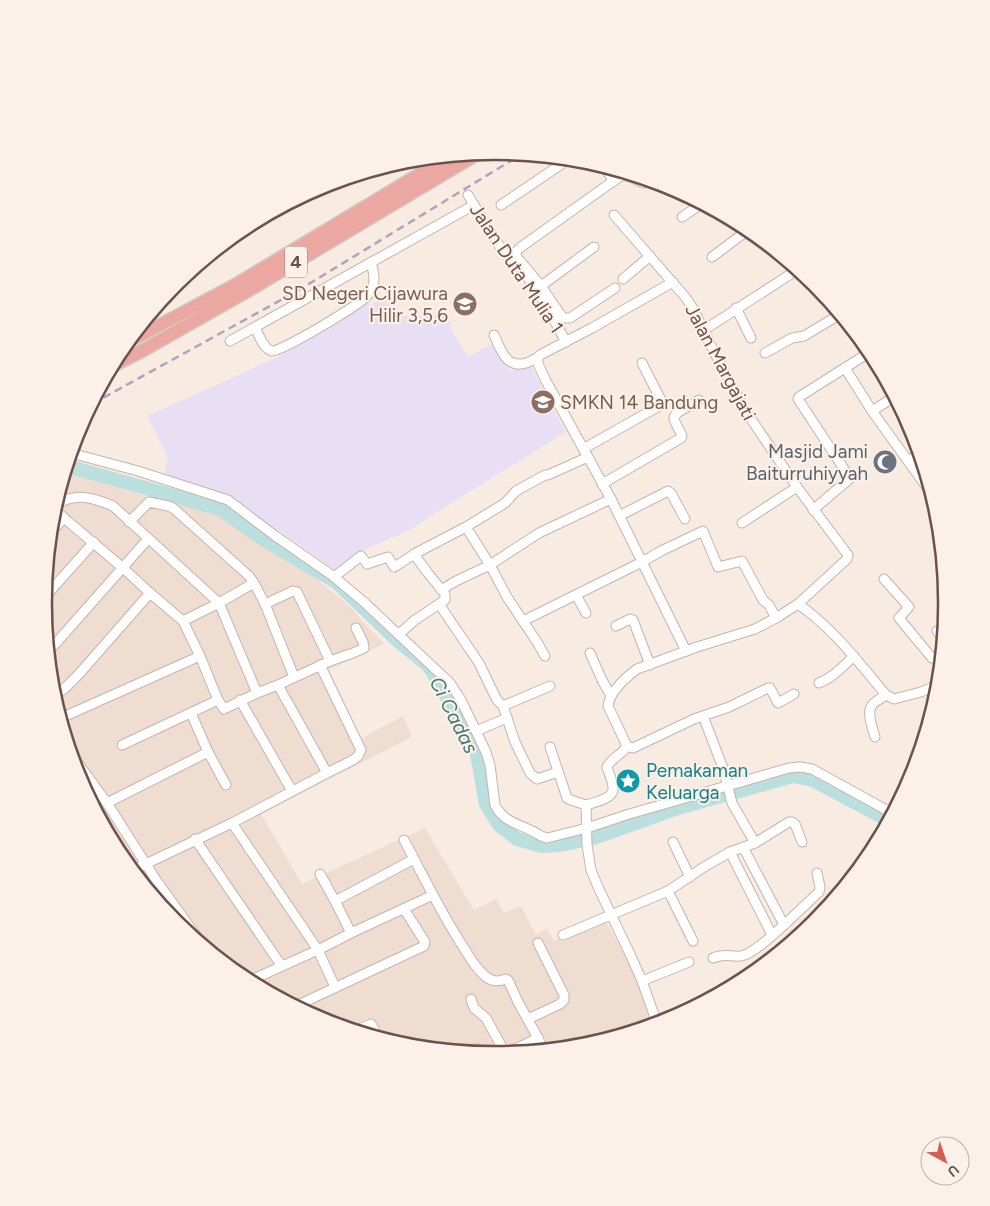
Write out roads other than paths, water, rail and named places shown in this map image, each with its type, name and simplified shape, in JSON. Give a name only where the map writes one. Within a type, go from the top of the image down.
[{"type":"highway","name":"4","points":[[126,359],[256,286],[465,161]]},
{"type":"highway","name":"4","points":[[145,333],[237,284],[437,164]]},
{"type":"street","points":[[501,205],[560,165]]},
{"type":"street","points":[[611,176],[614,181]]},
{"type":"street","points":[[615,288],[566,319],[561,316],[541,286],[515,254],[517,250],[618,178]]},
{"type":"street","name":"Jalan Duta Mulia 1","points":[[468,195],[496,241],[533,284],[566,342]]},
{"type":"street","points":[[230,341],[474,205]]},
{"type":"street","points":[[682,217],[695,208]]},
{"type":"street","name":"Jalan Margajati","points":[[614,215],[686,298],[745,410],[813,510],[848,556],[798,604]]},
{"type":"street","points":[[712,257],[741,235]]},
{"type":"street","points":[[541,286],[594,247]]},
{"type":"street","points":[[623,279],[650,256]]},
{"type":"street","points":[[255,327],[266,348],[276,351],[288,345],[354,306],[368,295],[374,284],[375,276],[371,262]]},
{"type":"street","points":[[704,330],[791,274]]},
{"type":"street","points":[[494,335],[508,360],[516,364],[525,363],[538,358],[540,355],[673,282]]},
{"type":"street","points":[[736,308],[751,338]]},
{"type":"street","points":[[765,353],[792,338],[804,336],[834,318]]},
{"type":"street","points":[[813,510],[851,475],[798,399],[863,357]]},
{"type":"street","points":[[538,358],[538,364],[546,381],[611,499],[686,651]]},
{"type":"street","points":[[334,577],[361,556],[367,564],[388,556],[394,567],[414,554],[466,527],[505,503],[516,491],[586,453],[661,405],[662,402],[642,363]]},
{"type":"street","points":[[846,368],[872,411],[918,474]]},
{"type":"street","points":[[602,484],[681,438],[681,432],[675,423],[674,417],[698,400]]},
{"type":"street","points":[[872,411],[888,401]]},
{"type":"street","points":[[78,455],[138,471],[228,500],[334,577],[399,634],[450,683],[460,697],[485,750],[490,765],[495,805],[498,811],[505,819],[541,836],[547,838],[586,830],[626,815],[728,788],[789,768],[800,767],[812,770],[886,809]]},
{"type":"street","points":[[909,461],[913,458]]},
{"type":"street","points":[[742,523],[797,487]]},
{"type":"street","points":[[619,516],[668,491],[685,519]]},
{"type":"street","points":[[65,500],[78,497],[98,500],[113,506],[219,603],[257,693]]},
{"type":"street","points":[[441,590],[490,565],[539,533],[611,499]]},
{"type":"street","points":[[129,522],[149,502],[173,508],[249,576],[265,604],[294,676]]},
{"type":"street","points":[[61,515],[183,621],[222,708],[225,709],[240,700],[278,685],[294,676],[364,648],[356,628]]},
{"type":"street","points":[[60,522],[64,518]]},
{"type":"street","points":[[466,527],[490,565],[507,597],[545,656]]},
{"type":"street","points":[[523,621],[703,531],[718,567],[742,561],[763,600],[769,605],[776,618]]},
{"type":"street","points":[[54,644],[148,539]]},
{"type":"street","points":[[53,588],[94,542]]},
{"type":"street","points":[[399,634],[415,620],[445,600],[446,597],[414,554]]},
{"type":"street","points":[[884,579],[910,607],[899,618],[934,659]]},
{"type":"street","points":[[183,621],[254,583]]},
{"type":"street","points":[[265,604],[296,591],[330,661]]},
{"type":"street","points":[[61,691],[79,674],[150,593]]},
{"type":"street","points":[[576,594],[586,613]]},
{"type":"street","points":[[439,604],[475,656],[497,700],[503,706],[515,742],[530,773],[537,779],[558,772]]},
{"type":"street","points":[[794,694],[778,703],[770,688],[768,688],[729,708],[703,716],[633,748],[627,746],[608,706],[611,696],[628,675],[637,669],[755,629],[798,604],[818,620],[854,656],[886,695],[894,699],[929,689]]},
{"type":"street","points":[[616,626],[630,619],[633,620],[650,664]]},
{"type":"street","points":[[590,653],[611,696]]},
{"type":"street","points":[[67,715],[200,656]]},
{"type":"street","points":[[819,683],[832,676],[854,656]]},
{"type":"street","points":[[140,866],[232,823],[358,756],[361,750],[320,665]]},
{"type":"street","points":[[278,685],[327,773]]},
{"type":"street","points":[[503,706],[550,686]]},
{"type":"street","points":[[875,737],[870,710],[872,706],[886,695]]},
{"type":"street","points":[[122,745],[218,700]]},
{"type":"street","points":[[240,700],[292,791]]},
{"type":"street","points":[[191,713],[208,752],[226,785]]},
{"type":"street","points":[[703,716],[723,768],[732,803],[754,843]]},
{"type":"street","points":[[476,731],[507,718]]},
{"type":"street","points":[[550,747],[567,798],[586,805],[608,797],[612,793],[613,789],[607,767],[611,760],[624,751],[627,746]]},
{"type":"street","points":[[107,802],[208,752]]},
{"type":"street","points":[[88,776],[183,917]]},
{"type":"street","points":[[586,805],[586,845],[594,878],[642,981],[654,1016]]},
{"type":"street","points":[[563,935],[668,891],[730,852],[754,843],[789,822],[794,824],[802,842]]},
{"type":"street","points":[[232,823],[318,950],[336,987]]},
{"type":"street","points":[[195,839],[281,965]]},
{"type":"street","points":[[404,840],[452,929],[474,965],[484,976],[494,981],[508,980],[540,1043]]},
{"type":"street","points":[[673,842],[690,877]]},
{"type":"street","points":[[743,847],[784,925]]},
{"type":"street","points":[[730,852],[772,935]]},
{"type":"street","points":[[336,901],[414,859]]},
{"type":"street","points":[[713,958],[725,955],[744,955],[772,935],[819,892],[820,887],[817,873]]},
{"type":"street","points":[[320,874],[336,901],[350,933]]},
{"type":"street","points":[[668,891],[693,941]]},
{"type":"street","points":[[258,976],[433,895]]},
{"type":"street","points":[[304,1002],[424,946],[425,942],[404,909]]},
{"type":"street","points":[[528,1019],[560,1004],[564,1000],[564,995],[538,942]]},
{"type":"street","points":[[642,981],[690,962]]},
{"type":"street","points":[[471,998],[474,1008],[486,1018],[502,1046]]},
{"type":"street","points":[[523,1045],[538,1038]]},
{"type":"waterway","name":"Ci Cadas","points":[[74,468],[220,509],[263,539],[336,582],[398,641],[429,666],[477,754],[486,804],[499,825],[517,839],[542,846],[560,845],[594,838],[678,808],[793,776],[813,780],[882,817]]},
{"type":"railway","points":[[103,398],[299,290],[511,161]]},
{"type":"place","name":"SD Negeri Cijawura Hilir 3,5,6","points":[[465,304]]},
{"type":"place","name":"SMKN 14 Bandung","points":[[543,402]]},
{"type":"place","name":"Masjid Jami Baiturruhiyyah","points":[[885,462]]},
{"type":"place","name":"Pemakaman Keluarga","points":[[628,781]]}]
